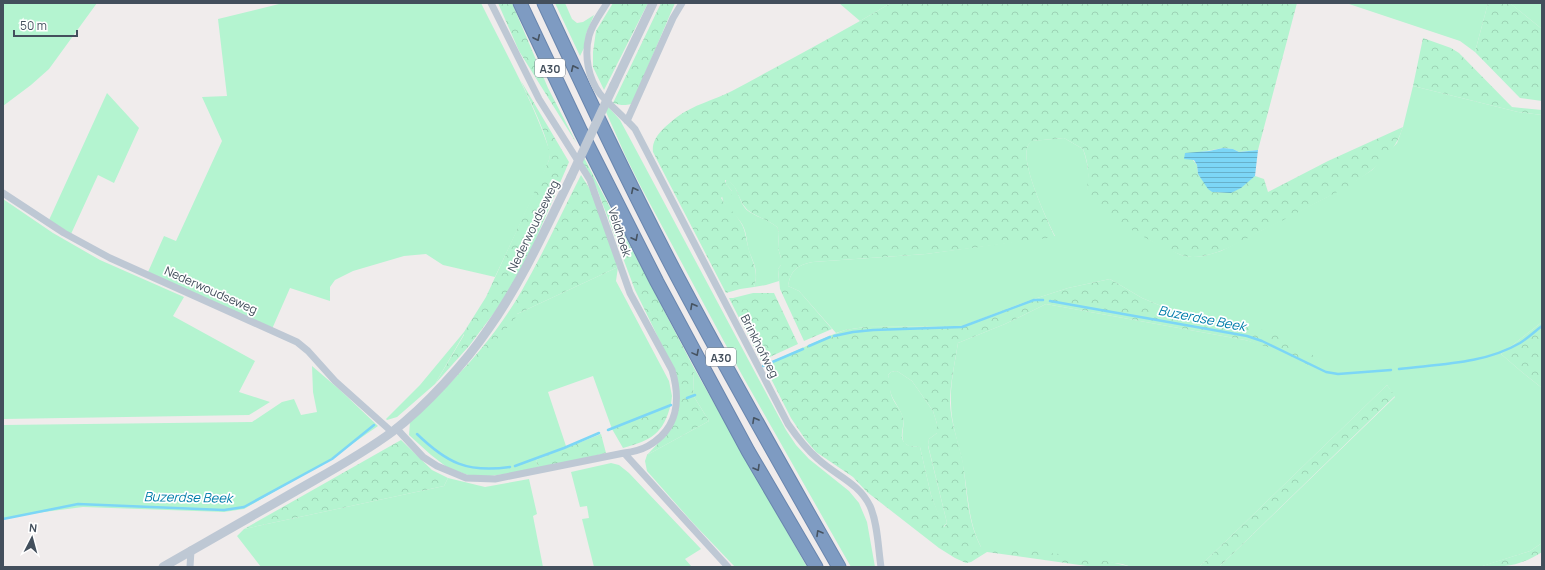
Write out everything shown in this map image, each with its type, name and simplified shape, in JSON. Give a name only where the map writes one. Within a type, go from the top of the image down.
[{"type":"highway","name":"A30","points":[[520,3],[580,132],[658,282],[748,451],[816,567]]},
{"type":"highway","name":"A30","points":[[544,3],[594,110],[676,275],[766,440],[838,567]]},
{"type":"street","name":"Veldhoek","points":[[394,430],[423,457],[437,466],[466,478],[495,479],[647,447],[658,440],[669,426],[675,411],[677,396],[672,370],[630,293],[590,180],[539,99],[491,3]]},
{"type":"street","name":"Brinkhofweg","points":[[607,3],[590,35],[588,47],[588,69],[597,89],[601,95],[635,129],[788,424],[803,445],[819,460],[845,478],[857,489],[869,506],[874,521],[881,567]]},
{"type":"street","name":"Nederwoudseweg","points":[[163,567],[349,461],[394,430],[441,386],[466,358],[507,301],[526,268],[571,177],[653,3]]},
{"type":"street","points":[[628,121],[672,18],[682,3]]},
{"type":"street","name":"Nederwoudseweg","points":[[3,193],[64,233],[110,258],[297,342],[308,351],[335,380],[394,430]]},
{"type":"street","points":[[624,453],[728,567]]},
{"type":"street","points":[[190,567],[191,550]]},
{"type":"green space","points":[[3,3],[97,3],[49,69],[3,106]]},
{"type":"green space","points":[[283,3],[481,3],[527,95],[550,152],[549,160],[543,175],[495,277],[443,265],[426,254],[404,256],[353,271],[335,280],[330,287],[330,301],[290,288],[272,329],[148,272],[164,236],[176,241],[222,141],[202,97],[227,96],[218,19]]},
{"type":"green space","points":[[498,3],[512,3],[548,88],[577,144],[519,51]]},
{"type":"green space","points":[[555,3],[565,3],[572,19],[577,23],[583,22],[594,15],[586,34],[585,46],[580,56]]},
{"type":"green space","points":[[613,3],[648,3],[604,90],[593,67],[593,52],[596,31]]},
{"type":"green space","points":[[661,3],[675,3],[635,97],[631,104],[622,105],[613,103]]},
{"type":"green space","points":[[839,3],[891,3],[860,21]]},
{"type":"green space","points":[[891,3],[1297,3],[1258,150],[1239,152],[1233,149],[1223,148],[1201,152],[1193,160],[1197,165],[1198,174],[1212,192],[1227,192],[1236,190],[1255,176],[1264,179],[1268,192],[1328,161],[1403,127],[1396,143],[1385,158],[1378,165],[1354,182],[1230,247],[1212,254],[1193,257],[1184,256],[1161,246],[1092,205],[1087,195],[1088,167],[1083,149],[1064,138],[1032,141],[1027,148],[1026,157],[1028,168],[1036,193],[1055,237],[926,254],[813,262],[803,265],[793,272],[788,286],[799,291],[832,329],[804,341],[780,289],[778,269],[781,265],[781,258],[778,248],[779,232],[777,227],[747,210],[733,185],[725,180],[726,184],[732,191],[731,197],[723,196],[721,198],[737,216],[743,226],[755,268],[756,277],[754,287],[726,293],[653,152],[654,141],[668,124],[683,113],[732,91]]},
{"type":"green space","points":[[1346,3],[1488,3],[1475,52],[1460,41]]},
{"type":"green space","points":[[1488,3],[1510,3],[1542,29],[1542,101],[1520,98],[1475,52]]},
{"type":"green space","points":[[1510,3],[1542,3],[1542,29],[1511,4]]},
{"type":"green space","points":[[1423,38],[1451,48],[1459,53],[1512,107],[1542,110],[1542,115],[1518,112],[1413,86]]},
{"type":"green space","points":[[521,81],[569,162],[523,269],[500,305],[469,346],[435,384],[464,335],[464,332],[486,297],[549,160],[549,152],[544,132]]},
{"type":"green space","points":[[1413,86],[1518,112],[1542,115],[1542,322],[1501,354],[1542,388],[1542,543],[1530,551],[1479,567],[1219,567],[1395,397],[1387,385],[1199,567],[1132,567],[1122,564],[981,547],[976,537],[970,515],[962,460],[953,425],[951,410],[952,381],[958,343],[1005,324],[1046,304],[1245,340],[1322,360],[1166,308],[1142,298],[1110,279],[1068,288],[1028,301],[962,326],[865,327],[836,333],[799,291],[788,286],[789,280],[796,269],[813,262],[926,254],[1055,236],[1041,206],[1028,168],[1026,157],[1027,149],[1031,141],[1064,138],[1083,149],[1088,170],[1087,191],[1148,239],[1181,255],[1191,257],[1204,256],[1221,251],[1327,197],[1372,170],[1397,143],[1403,127]]},
{"type":"green space","points":[[107,93],[139,128],[114,183],[98,175],[71,234],[49,220]]},
{"type":"green space","points":[[603,101],[620,120],[786,430],[796,445],[809,459],[849,491],[859,503],[867,522],[875,567],[851,567],[742,375],[641,187],[602,103]]},
{"type":"green space","points":[[580,150],[694,368],[693,395],[709,421],[647,455],[666,435],[675,420],[674,370],[635,290],[597,189],[577,155]]},
{"type":"green space","points":[[581,175],[591,191],[618,267],[517,314],[518,315],[448,395],[443,390],[465,368],[485,344],[521,292]]},
{"type":"green space","points":[[726,180],[733,185],[747,210],[777,227],[779,232],[778,248],[781,258],[781,265],[778,269],[779,281],[754,287],[756,272],[749,251],[744,228],[723,200],[722,196],[732,191],[726,184]]},
{"type":"green space","points":[[3,199],[53,233],[100,260],[184,297],[173,316],[255,361],[239,392],[270,402],[249,415],[3,419]]},
{"type":"green space","points":[[618,267],[616,281],[669,381],[672,396],[671,404],[612,429],[593,376],[548,392],[567,449],[536,460],[539,469],[483,477],[468,475],[448,468],[409,435],[410,422],[443,390],[448,394],[517,314]]},
{"type":"green space","points":[[1110,279],[1142,298],[1166,308],[1194,317],[1268,331],[1322,360],[1320,370],[1271,348],[1245,340],[1046,304],[1005,324],[958,343],[950,403],[953,426],[963,463],[970,516],[976,537],[981,547],[989,546],[1093,558],[1132,567],[1094,567],[987,552],[971,562],[966,563],[955,558],[939,548],[867,492],[853,477],[816,452],[791,418],[764,365],[845,330],[865,327],[962,326],[1028,301],[1068,288]],"holes":[[[897,371],[912,381],[933,411],[937,424],[937,433],[929,439],[928,445],[947,523],[944,527],[931,495],[920,447],[908,445],[903,441],[902,416],[892,397],[888,375],[891,372]]]},
{"type":"green space","points":[[753,293],[774,293],[798,344],[761,361],[729,298]]},
{"type":"green space","points":[[1542,322],[1542,388],[1501,354]]},
{"type":"green space","points":[[464,332],[435,384],[397,417],[387,420],[386,419],[420,385]]},
{"type":"green space","points":[[312,366],[378,426],[329,460],[244,509],[224,512],[83,507],[3,519],[3,425],[252,422],[282,402],[294,399],[301,415],[317,412],[313,392]]},
{"type":"green space","points":[[694,368],[807,567],[735,567],[693,523],[647,471],[645,461],[647,455],[709,421],[693,395]]},
{"type":"green space","points":[[897,371],[912,381],[933,411],[937,424],[937,433],[929,439],[928,446],[947,523],[943,527],[931,495],[920,447],[909,446],[904,443],[903,440],[903,419],[889,388],[888,375],[891,372]]},
{"type":"green space","points":[[1387,385],[1395,396],[1219,567],[1199,567]]},
{"type":"green space","points":[[671,404],[664,422],[655,434],[642,442],[623,448],[612,429]]},
{"type":"green space","points":[[601,434],[606,453],[539,469],[536,460]]},
{"type":"green space","points":[[401,440],[432,470],[448,478],[444,486],[244,529]]},
{"type":"green space","points":[[611,463],[619,465],[629,473],[701,549],[685,559],[692,567],[594,567],[582,519],[589,518],[587,506],[580,507],[571,472]]},
{"type":"green space","points":[[448,478],[485,487],[529,479],[537,514],[533,516],[543,567],[261,567],[237,536],[244,529],[444,486]]},
{"type":"green space","points":[[1542,543],[1542,552],[1526,561],[1497,567],[1479,567],[1530,551]]},
{"type":"water","points":[[1223,148],[1233,149],[1239,152],[1258,150],[1255,176],[1241,188],[1231,193],[1212,192],[1208,189],[1198,174],[1197,165],[1194,160],[1184,159],[1185,153]]},
{"type":"waterway","name":"Buzerdse Beek","points":[[834,336],[873,330],[962,327],[1034,300],[1043,300]]},
{"type":"waterway","name":"Buzerdse Beek","points":[[1050,301],[1247,336],[1262,341],[1326,372],[1338,374],[1391,370]]},
{"type":"waterway","name":"Buzerdse Beek","points":[[1399,369],[1461,362],[1492,355],[1520,343],[1542,326]]},
{"type":"waterway","name":"Buzerdse Beek","points":[[809,346],[830,337]]},
{"type":"waterway","name":"Buzerdse Beek","points":[[763,366],[803,349]]},
{"type":"waterway","name":"Buzerdse Beek","points":[[687,398],[695,395]]},
{"type":"waterway","name":"Buzerdse Beek","points":[[608,430],[671,405]]},
{"type":"waterway","name":"Buzerdse Beek","points":[[3,519],[78,504],[224,510],[244,507],[332,459],[374,425]]},
{"type":"waterway","name":"Buzerdse Beek","points":[[515,466],[599,433]]},
{"type":"waterway","name":"Buzerdse Beek","points":[[417,434],[438,452],[459,464],[482,468],[510,467]]}]
